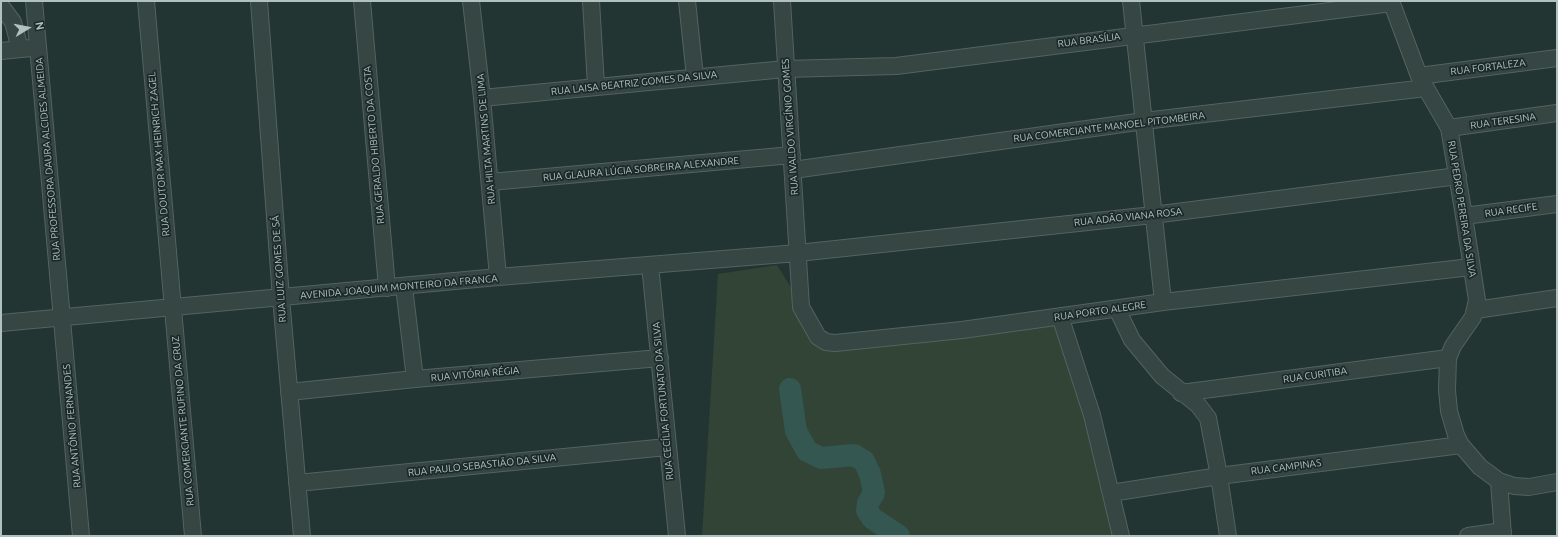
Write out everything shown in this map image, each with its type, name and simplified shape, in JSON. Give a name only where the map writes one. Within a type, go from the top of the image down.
[{"type":"street","name":"RUA PROFESSORA DAURA ALCIDES ALMEIDA","points":[[34,1],[63,316]]},
{"type":"street","name":"RUA DOUTOR MAX HEINRICH ZAGEL","points":[[146,1],[172,307]]},
{"type":"street","name":"RUA LUIZ GOMES DE SÁ","points":[[259,1],[281,298],[302,536]]},
{"type":"street","name":"RUA GERALDO HIBERTO DA COSTA","points":[[362,1],[386,288]]},
{"type":"street","name":"RUA HILTA MARTINS DE LIMA","points":[[471,1],[482,98],[498,277]]},
{"type":"street","points":[[591,1],[596,86]]},
{"type":"street","points":[[687,1],[695,77]]},
{"type":"street","name":"RUA IVALDO VIRGÍNIO GOMES","points":[[782,1],[785,69],[798,253]]},
{"type":"street","points":[[1131,1],[1163,302]]},
{"type":"street","name":"RUA BRASÍLIA","points":[[785,69],[896,66],[1391,2]]},
{"type":"street","name":"RUA PEDRO PEREIRA DA SILVA","points":[[1391,2],[1423,82],[1449,128],[1472,267],[1476,310]]},
{"type":"street","points":[[1,6],[13,22],[20,49]]},
{"type":"street","points":[[1,51],[38,47]]},
{"type":"street","name":"RUA FORTALEZA","points":[[1423,82],[1557,58]]},
{"type":"street","name":"RUA LAISA BEATRIZ GOMES DA SILVA","points":[[482,98],[785,69]]},
{"type":"street","name":"RUA COMERCIANTE MANOEL PITOMBEIRA","points":[[792,163],[1144,121],[1423,82]]},
{"type":"street","name":"RUA TERESINA","points":[[1449,128],[1557,113]]},
{"type":"street","name":"RUA GLAURA LÚCIA SOBREIRA ALEXANDRE","points":[[490,182],[792,163]]},
{"type":"street","name":"RUA ADÃO VIANA ROSA","points":[[798,253],[1153,215],[1458,176]]},
{"type":"street","name":"RUA RECIFE","points":[[1464,216],[1557,204]]},
{"type":"street","name":"AVENIDA JOAQUIM MONTEIRO DA FRANCA","points":[[1,323],[63,316],[281,298],[498,277],[798,253]]},
{"type":"street","name":"RUA PORTO ALEGRE","points":[[798,253],[801,307],[816,333],[826,342],[835,343],[962,330],[1163,302],[1472,267]]},
{"type":"street","name":"RUA CECÍLIA FORTUNATO DA SILVA","points":[[650,265],[677,536]]},
{"type":"street","points":[[404,286],[415,379]]},
{"type":"street","points":[[1557,298],[1476,310],[1453,346],[1448,358],[1447,390],[1449,411],[1461,445],[1480,466],[1499,481],[1514,486],[1529,487],[1557,482]]},
{"type":"street","name":"RUA COMERCIANTE RUFINO DA CRUZ","points":[[172,307],[193,536]]},
{"type":"street","points":[[1117,309],[1136,344],[1162,376],[1181,393],[1198,405],[1208,418],[1228,536]]},
{"type":"street","name":"RUA ANTÔNIO FERNANDES","points":[[63,316],[81,536]]},
{"type":"street","points":[[1060,316],[1092,415],[1120,536]]},
{"type":"street","name":"RUA VITÓRIA RÉGIA","points":[[289,392],[415,379],[660,358]]},
{"type":"street","name":"RUA CURITIBA","points":[[1181,393],[1448,358]]},
{"type":"street","name":"RUA CAMPINAS","points":[[1111,493],[1219,476],[1461,445]]},
{"type":"street","name":"RUA PAULO SEBASTIÃO DA SILVA","points":[[297,483],[667,447]]},
{"type":"street","points":[[1468,536],[1503,534],[1499,481]]},
{"type":"green space","points":[[777,265],[825,342],[1057,320],[1104,478],[1113,536],[702,536],[718,274]]},
{"type":"waterway","points":[[790,389],[796,431],[807,451],[821,458],[854,455],[864,461],[870,474],[874,493],[868,503],[867,510],[872,518],[899,536]]}]
